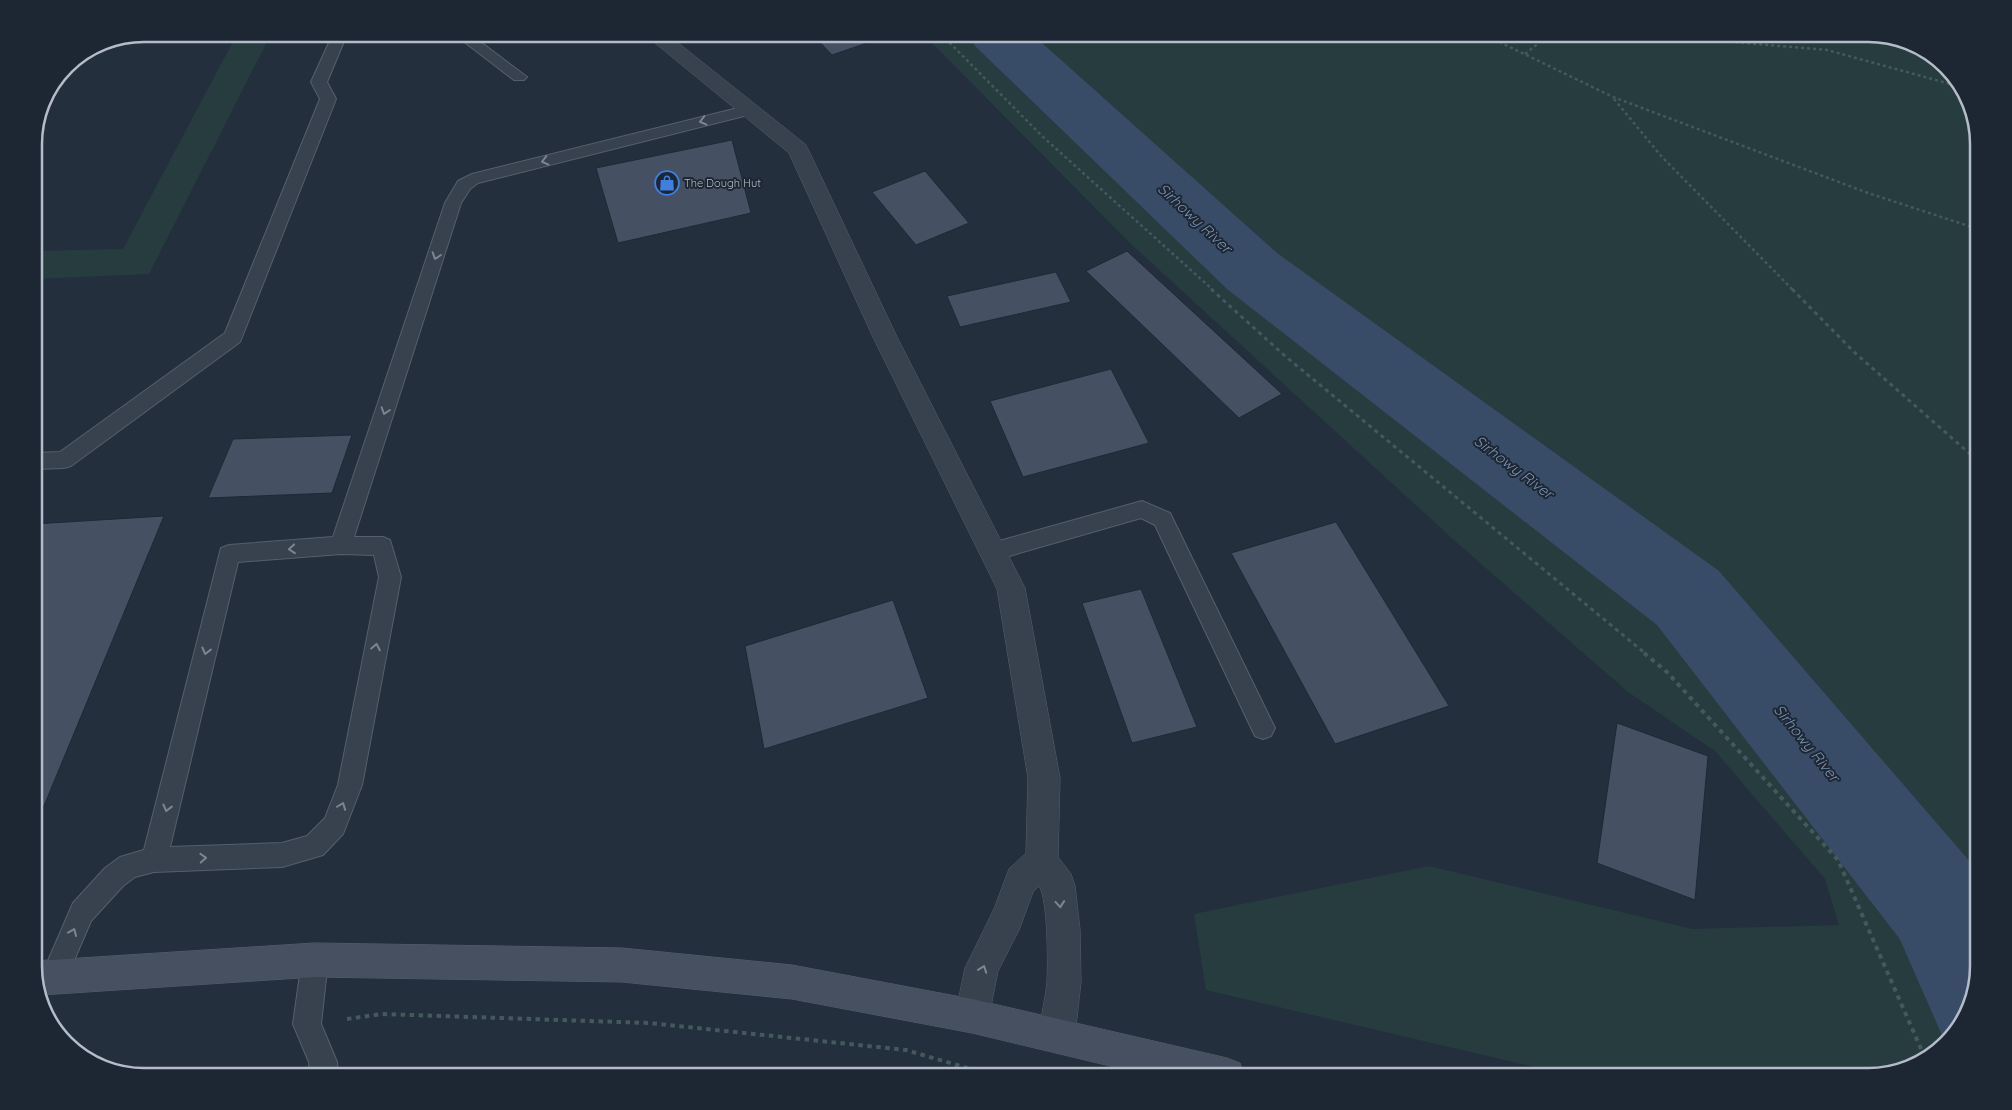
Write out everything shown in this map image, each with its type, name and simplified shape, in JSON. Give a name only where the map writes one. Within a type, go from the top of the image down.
[{"type":"main road","points":[[45,978],[315,960],[622,965],[792,982],[972,1016],[1194,1068]]},
{"type":"street","points":[[667,43],[798,149],[884,336],[1011,588],[1044,778],[1041,861],[1059,886],[1060,895],[1064,982],[1058,1035]]},
{"type":"street","points":[[972,1016],[982,968],[1007,918],[1021,881],[1041,861]]},
{"type":"lane","points":[[43,461],[64,460],[233,337],[328,99],[318,82],[336,43]]},
{"type":"lane","points":[[473,43],[519,77]]},
{"type":"lane","points":[[341,545],[453,203],[464,185],[472,179],[750,110]]},
{"type":"lane","points":[[992,552],[1142,509],[1163,519],[1263,728]]},
{"type":"lane","points":[[45,978],[82,912],[114,878],[129,866],[154,860],[282,855],[314,846],[334,826],[350,785],[390,577],[383,546],[341,545],[229,554],[154,860]]},
{"type":"lane","points":[[315,960],[307,1024],[323,1062],[323,1068]]},
{"type":"path","points":[[1500,42],[1613,97],[1868,193],[1969,226]]},
{"type":"path","points":[[1525,54],[1540,42]]},
{"type":"path","points":[[1734,42],[1827,50],[1949,84]]},
{"type":"path","points":[[949,43],[1042,136],[1285,356],[1667,672],[1838,860],[1922,1051]]},
{"type":"path","points":[[1613,97],[1662,157],[1854,352],[1969,453]]},
{"type":"path","points":[[307,1024],[382,1014],[649,1023],[906,1050],[967,1068]]},
{"type":"green space","points":[[1867,42],[1880,43],[1906,50],[1918,56],[1944,77],[1959,100],[1964,112],[1969,138],[1970,873],[1944,835],[1867,862],[1942,1034],[1939,1037],[1918,1054],[1906,1060],[1880,1067],[1539,1068],[1206,990],[1194,914],[1429,866],[1692,929],[1839,925],[1825,879],[1715,751],[1628,692],[1455,541],[1132,245],[931,43]]},
{"type":"green space","points":[[232,43],[266,43],[149,274],[43,279],[43,251],[123,249]]},
{"type":"water","points":[[1944,835],[1970,873],[1969,978],[1962,1004],[1956,1016],[1941,1034],[1866,862]]},
{"type":"building","points":[[820,43],[868,43],[832,55]]},
{"type":"building","points":[[732,140],[751,213],[618,243],[596,168]]},
{"type":"building","points":[[925,171],[969,223],[916,245],[872,192]]},
{"type":"building","points":[[1127,251],[1282,394],[1239,418],[1086,271]]},
{"type":"building","points":[[1056,272],[1071,302],[960,327],[947,296]]},
{"type":"building","points":[[1111,369],[1149,443],[1023,477],[990,401]]},
{"type":"building","points":[[352,435],[332,493],[208,498],[233,439]]},
{"type":"building","points":[[164,516],[43,808],[43,523]]},
{"type":"building","points":[[1336,522],[1449,706],[1335,744],[1231,553]]},
{"type":"building","points":[[1141,589],[1197,727],[1132,743],[1082,603]]},
{"type":"building","points":[[893,600],[928,698],[764,749],[745,646]]},
{"type":"building","points":[[1617,723],[1708,756],[1695,900],[1597,863]]},
{"type":"waterway","name":"Sirhowy River","points":[[1006,42],[1252,271],[1688,598],[1970,943]]},
{"type":"place","name":"The Dough Hut","points":[[667,183]]}]
